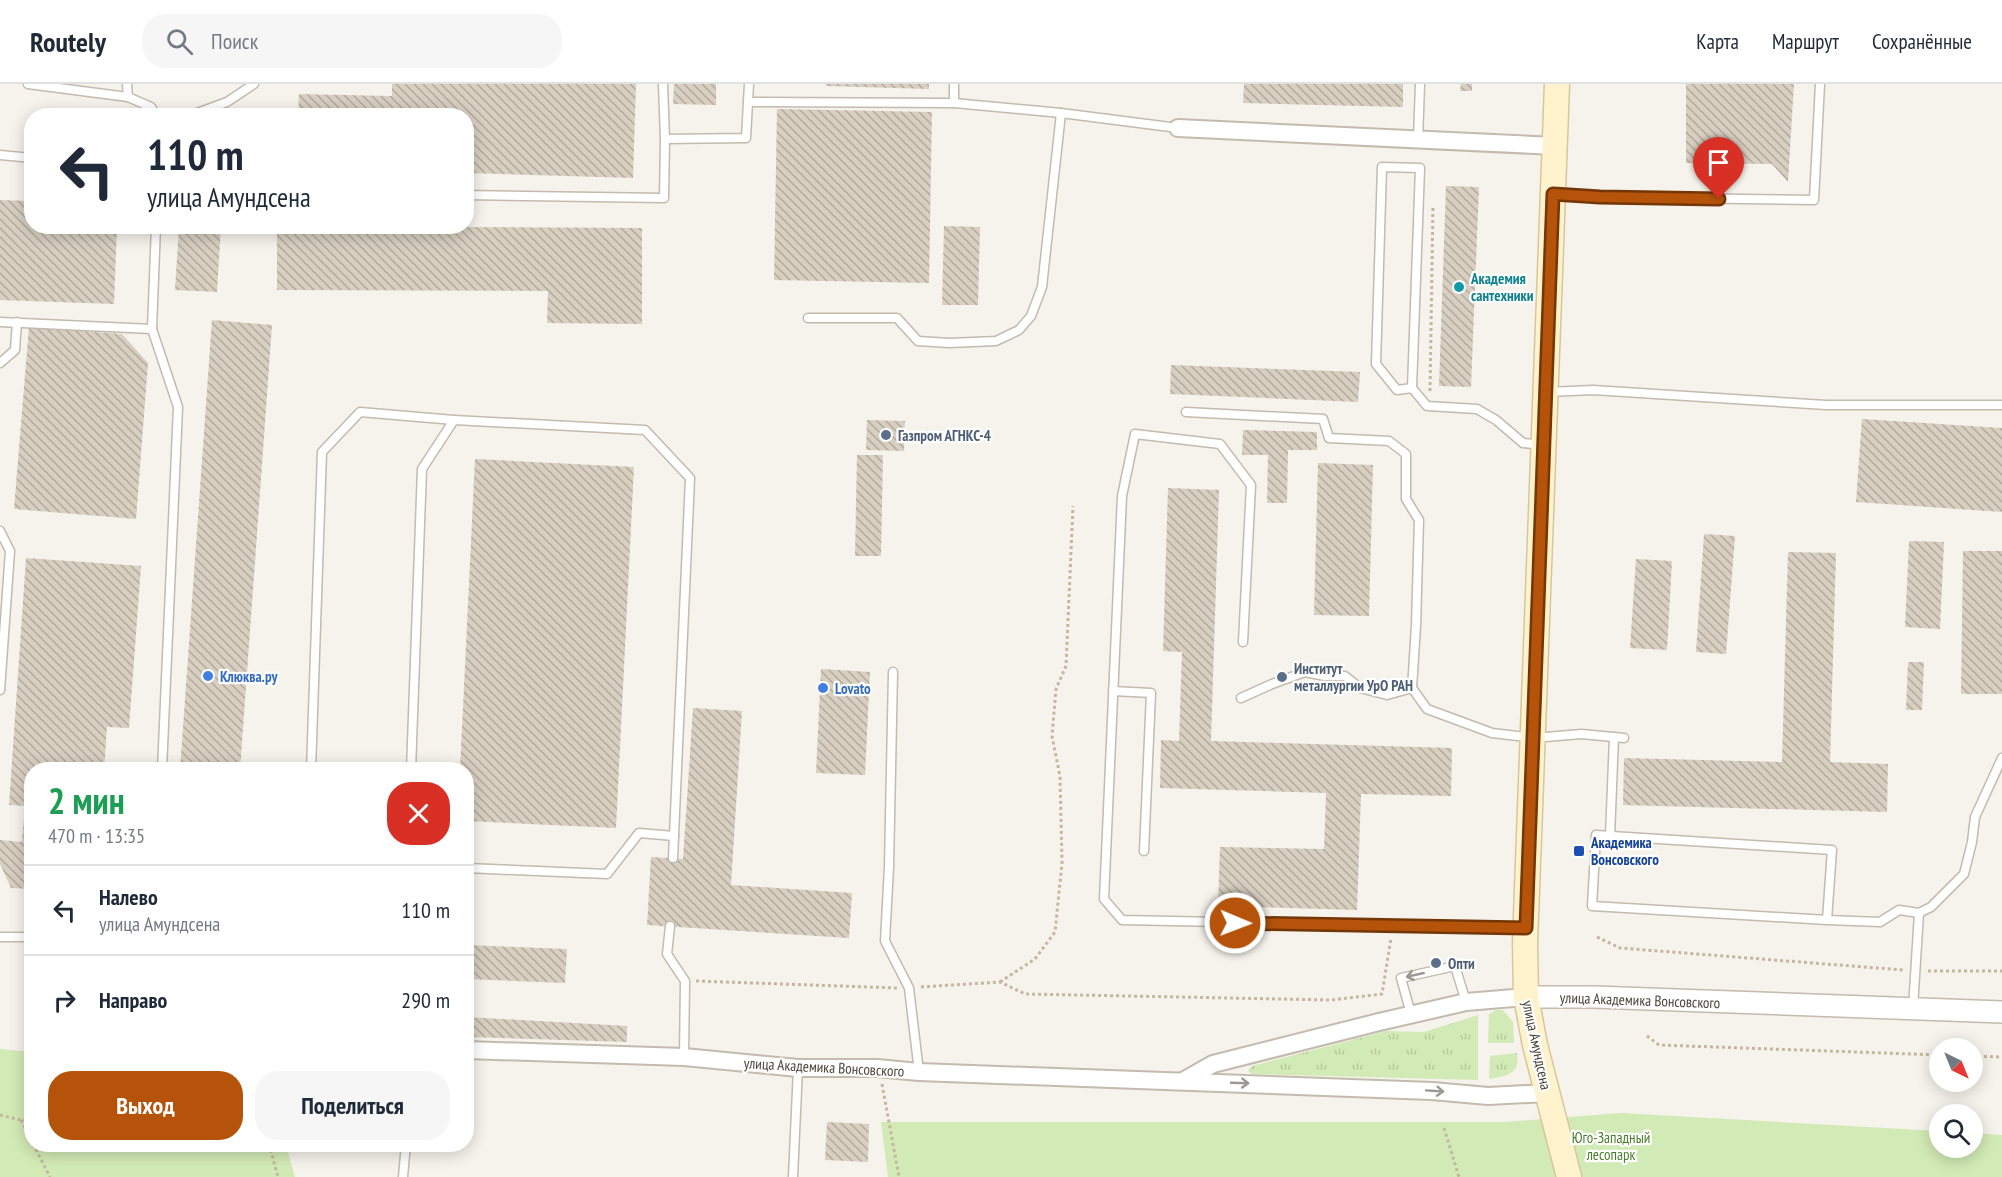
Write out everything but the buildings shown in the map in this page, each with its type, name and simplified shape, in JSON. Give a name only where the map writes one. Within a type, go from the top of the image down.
[{"type":"main road","name":"улица Амундсена","points":[[1557,84],[1526,928],[1526,998],[1535,1045],[1569,1177]]},
{"type":"street","points":[[1178,128],[1555,146]]},
{"type":"street","name":"улица Академика Вонсовского","points":[[1182,1081],[1213,1064],[1466,1002],[1594,997],[2002,1012]]},
{"type":"street","name":"улица Академика Вонсовского","points":[[474,1050],[684,1057],[798,1068],[877,1068],[919,1072],[1432,1091],[1488,1096],[1548,1093]]},
{"type":"lane","points":[[28,84],[128,97],[152,108]]},
{"type":"lane","points":[[127,84],[128,97]]},
{"type":"lane","points":[[211,108],[227,102],[254,84]]},
{"type":"lane","points":[[474,195],[664,198],[663,84]]},
{"type":"lane","points":[[665,139],[746,138],[749,84]]},
{"type":"lane","points":[[954,84],[954,103]]},
{"type":"lane","points":[[1418,140],[1420,84]]},
{"type":"lane","points":[[1553,194],[1600,197],[1814,200],[1820,84]]},
{"type":"lane","points":[[748,102],[954,103],[1061,113],[1178,128]]},
{"type":"lane","points":[[808,318],[897,318],[918,341],[949,343],[996,341],[1019,330],[1031,316],[1042,287],[1061,113]]},
{"type":"lane","points":[[0,155],[24,157]]},
{"type":"lane","points":[[1412,388],[1397,390],[1377,364],[1382,167],[1420,168],[1412,388],[1427,406],[1477,409],[1496,420],[1523,443],[1544,445]]},
{"type":"lane","points":[[156,234],[152,329],[178,407],[162,762]]},
{"type":"lane","points":[[0,322],[152,329]]},
{"type":"lane","points":[[0,363],[15,350],[17,322]]},
{"type":"lane","points":[[1546,392],[1593,390],[1826,405],[2002,405]]},
{"type":"lane","points":[[311,762],[322,452],[360,412],[454,420],[645,430],[690,478],[673,858]]},
{"type":"lane","points":[[1186,412],[1323,419],[1329,438],[1389,441],[1406,454],[1406,499],[1419,520],[1412,688],[1427,709],[1492,733],[1534,738],[1581,734],[1624,738]]},
{"type":"lane","points":[[411,762],[422,469],[454,420]]},
{"type":"lane","points":[[1243,642],[1251,485],[1220,444],[1135,434],[1122,496],[1104,899],[1122,921],[1526,928]]},
{"type":"lane","points":[[0,531],[9,552],[0,690]]},
{"type":"lane","points":[[893,672],[885,941],[909,988],[919,1072]]},
{"type":"lane","points":[[1241,698],[1305,672],[1325,676],[1346,676],[1360,687],[1387,695],[1412,688]]},
{"type":"lane","points":[[1113,691],[1151,693],[1144,851]]},
{"type":"lane","points":[[1610,836],[1614,737]]},
{"type":"lane","points":[[1827,920],[1832,850],[1596,835],[1592,906],[1827,920],[1880,922],[1899,910],[1919,913],[1931,907],[1964,874],[1975,817],[2002,758]]},
{"type":"lane","points":[[474,868],[607,874],[639,833],[674,836]]},
{"type":"lane","points":[[1913,1009],[1919,913]]},
{"type":"lane","points":[[670,926],[667,954],[686,981],[684,1057]]},
{"type":"lane","points":[[0,937],[24,937]]},
{"type":"lane","points":[[1411,1014],[1401,978],[1455,966],[1466,1002]]},
{"type":"lane","points":[[793,1177],[798,1068]]},
{"type":"lane","points":[[403,1177],[405,1152]]},
{"type":"path","points":[[1430,391],[1433,204]]},
{"type":"path","points":[[1000,982],[1035,959],[1055,932],[1062,863],[1060,776],[1052,736],[1056,689],[1066,666],[1073,506]]},
{"type":"path","points":[[686,981],[909,988],[1000,982],[1025,994],[1331,1000],[1382,994],[1392,926]]},
{"type":"path","points":[[1597,937],[1620,948],[1916,971],[2002,971]]},
{"type":"path","points":[[1647,1036],[1659,1045],[1929,1055]]},
{"type":"path","points":[[1983,1056],[2002,1057]]},
{"type":"path","points":[[877,1068],[883,1088],[899,1177]]},
{"type":"path","points":[[0,1115],[24,1120]]},
{"type":"path","points":[[21,1120],[24,1126]]},
{"type":"path","points":[[1444,1128],[1459,1177]]},
{"type":"path","points":[[37,1152],[50,1177]]},
{"type":"path","points":[[270,1152],[278,1177]]},
{"type":"green space","points":[[1496,1010],[1503,1010],[1513,1022],[1514,1043],[1488,1043],[1489,1014]]},
{"type":"green space","points":[[1478,1015],[1478,1080],[1252,1074],[1248,1071],[1252,1066],[1386,1031],[1424,1032]]},
{"type":"green space","points":[[0,1049],[24,1051],[24,1152],[288,1152],[295,1177],[0,1177]]},
{"type":"green space","points":[[1517,1053],[1518,1060],[1515,1070],[1507,1075],[1489,1079],[1490,1056]]},
{"type":"green space","name":"Юго-Западный лесопарк","points":[[1621,1113],[1929,1130],[1929,1158],[1983,1158],[1983,1134],[2002,1135],[2002,1177],[888,1177],[881,1122],[1504,1122]]},
{"type":"place","name":"Академия сантехники","points":[[1459,287]]},
{"type":"place","name":"Газпром АГНКС-4","points":[[886,435]]},
{"type":"place","name":"Клюква.ру","points":[[208,676]]},
{"type":"place","name":"Институт металлургии УрО РАН","points":[[1282,677]]},
{"type":"place","name":"Lovato","points":[[823,688]]},
{"type":"place","name":"Академика Вонсовского","points":[[1579,851]]},
{"type":"place","name":"Опти","points":[[1436,963]]},
{"type":"route","points":[[1235,923],[1526,928],[1553,194],[1719,199]]}]
